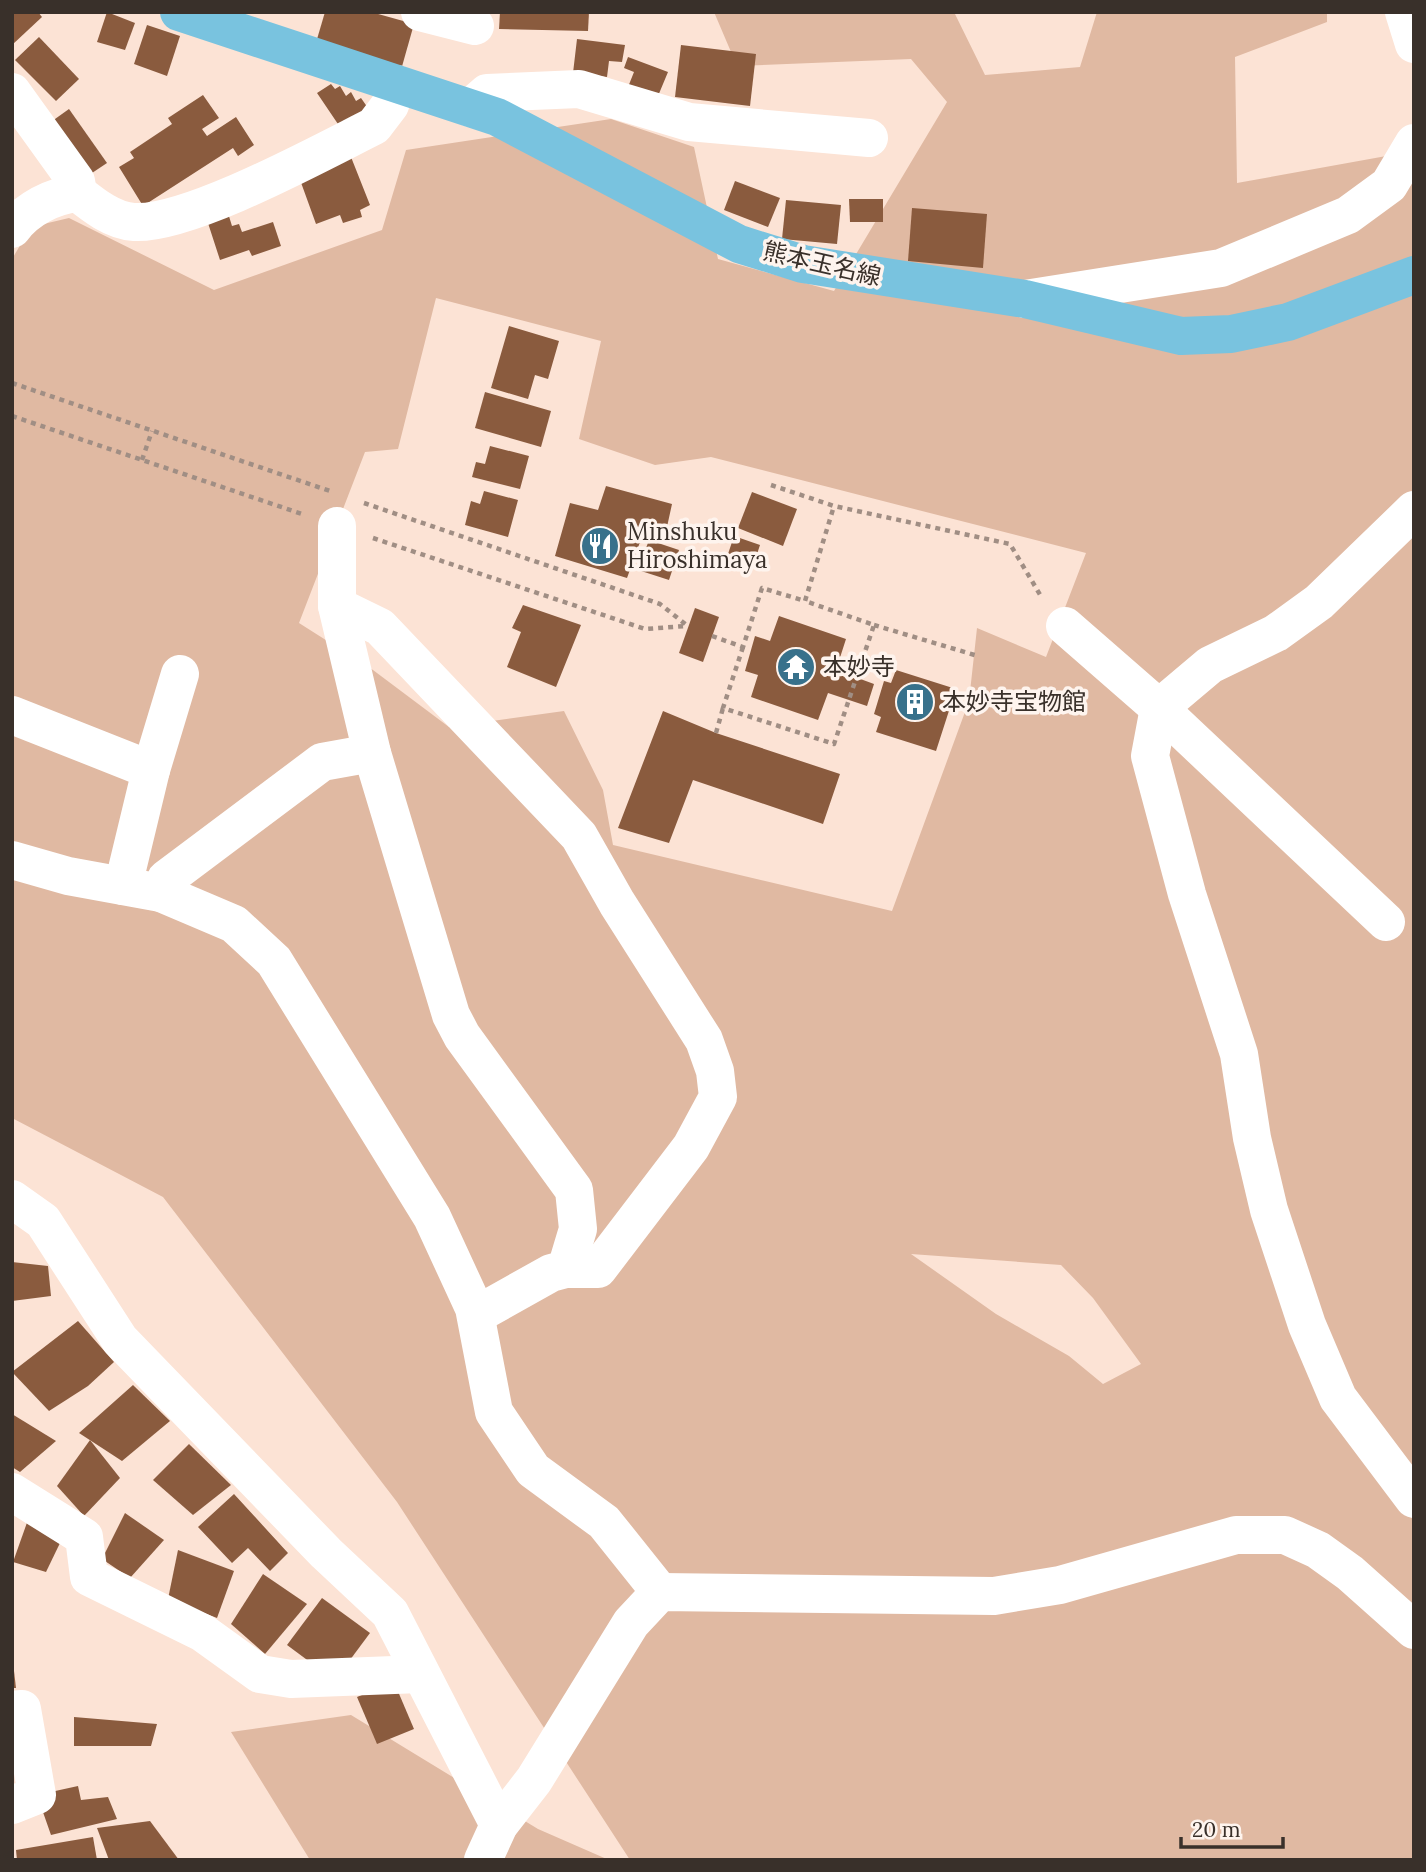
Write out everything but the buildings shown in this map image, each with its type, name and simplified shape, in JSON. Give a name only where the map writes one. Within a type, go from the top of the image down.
[{"type":"main road","name":"熊本玉名線","points":[[179,12],[497,117],[739,244],[803,264],[1025,299],[1181,336],[1231,334],[1288,323],[1414,275]]},
{"type":"street","points":[[420,12],[475,26]]},
{"type":"street","points":[[1404,12],[1414,44]]},
{"type":"street","points":[[12,229],[24,213],[63,195],[78,193],[113,217],[134,222],[193,210],[374,126],[390,105],[397,84]]},
{"type":"street","points":[[470,108],[487,93],[579,89],[689,122],[869,138]]},
{"type":"street","points":[[12,92],[76,181],[78,193]]},
{"type":"street","points":[[1025,299],[1222,268],[1348,215],[1388,185],[1414,143]]},
{"type":"street","points":[[1414,510],[1319,602],[1276,632],[1210,665],[1159,708],[1150,756],[1186,894],[1240,1054],[1252,1138],[1273,1223],[1307,1325],[1338,1398],[1414,1499]]},
{"type":"street","points":[[337,526],[337,606],[372,753],[451,1015],[462,1036],[574,1190],[578,1229],[566,1269]]},
{"type":"street","points":[[337,606],[380,627],[579,836],[617,903],[704,1040],[716,1071],[718,1097],[691,1147],[598,1269],[566,1269],[551,1273],[476,1315]]},
{"type":"street","points":[[1065,626],[1159,708],[1386,922]]},
{"type":"street","points":[[123,886],[151,770],[180,674]]},
{"type":"street","points":[[12,715],[151,770]]},
{"type":"street","points":[[161,893],[166,879],[322,762],[372,753]]},
{"type":"street","points":[[12,860],[68,876],[161,893],[234,924],[274,961],[432,1217],[476,1315],[494,1412],[533,1470],[604,1522],[660,1591]]},
{"type":"street","points":[[12,1199],[43,1221],[120,1340],[317,1543],[390,1613],[499,1825]]},
{"type":"street","points":[[12,1492],[84,1537],[89,1577],[204,1633],[260,1674],[291,1679],[421,1674]]},
{"type":"street","points":[[483,1860],[499,1825],[534,1780],[631,1623],[660,1591],[994,1596],[1060,1584],[1236,1535],[1285,1535],[1318,1550],[1350,1573],[1414,1630]]},
{"type":"street","points":[[12,1710],[22,1709],[37,1795],[12,1805]]},
{"type":"path","points":[[142,460],[152,430]]},
{"type":"path","points":[[771,485],[834,506],[1010,544],[1041,596],[1065,626]]},
{"type":"path","points":[[805,601],[834,506]]},
{"type":"path","points":[[716,733],[762,588],[978,656]]},
{"type":"path","points":[[723,708],[834,744],[874,625]]},
{"type":"path","points":[[712,636],[743,648]]},
{"type":"shaded area","points":[[714,12],[954,12],[985,75],[1080,67],[1097,12],[1327,12],[1327,22],[1235,57],[1237,183],[1414,151],[1414,1860],[630,1860],[397,1502],[163,1197],[12,1118],[12,259],[31,227],[69,218],[214,290],[382,230],[406,150],[611,119],[694,147],[718,259],[834,291],[947,102],[911,59],[737,66]],"holes":[[[436,298],[601,341],[579,439],[655,465],[711,457],[1086,553],[1046,657],[977,628],[969,701],[892,911],[613,845],[603,790],[564,711],[449,727],[373,670],[299,623],[365,452],[398,449]],[[911,1254],[1061,1265],[1093,1298],[1141,1364],[1103,1384],[1069,1356],[996,1314]]]},
{"type":"shaded area","points":[[351,1715],[538,1829],[609,1860],[310,1860],[231,1732]]},
{"type":"place","name":"Minshuku Hiroshimaya","points":[[600,546]]},
{"type":"place","name":"本妙寺","points":[[796,667]]},
{"type":"place","name":"本妙寺宝物館","points":[[915,702]]}]
